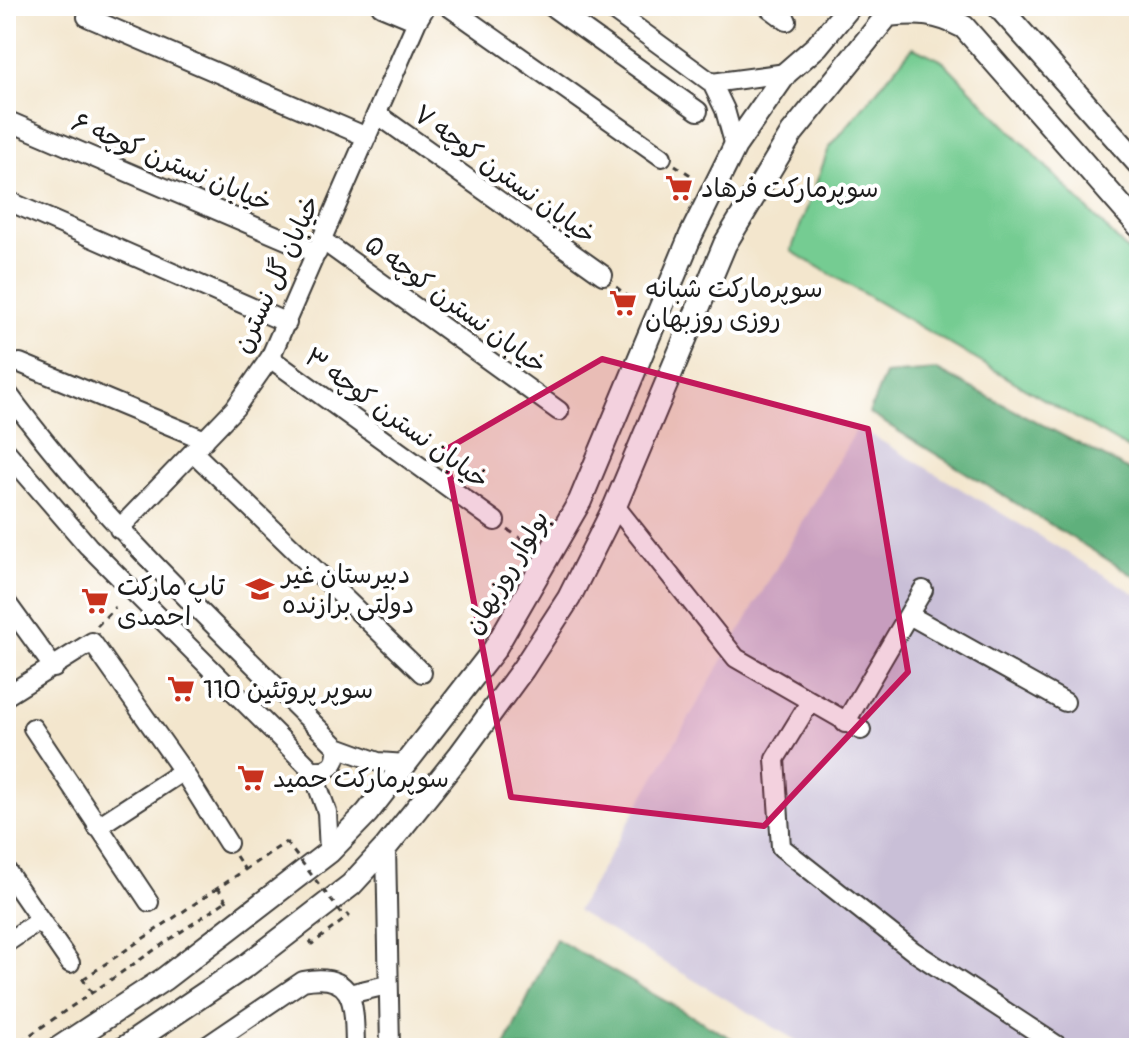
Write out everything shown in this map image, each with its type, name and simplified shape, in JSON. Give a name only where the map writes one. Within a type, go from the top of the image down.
[{"type":"main road","name":"بولوار روزبهان","points":[[59,1048],[164,979],[329,852],[367,813],[494,650],[580,501],[691,235],[735,146],[786,73],[817,46],[850,6]]},
{"type":"main road","points":[[945,6],[1139,226]]},
{"type":"main road","points":[[998,6],[1139,164]]},
{"type":"main road","points":[[124,1048],[247,965],[336,897],[386,847],[523,669],[569,598],[615,506],[725,244],[792,133],[891,10],[942,16],[964,27]]},
{"type":"main road","points":[[164,979],[186,1007]]},
{"type":"street","points":[[381,6],[421,14]]},
{"type":"street","points":[[448,6],[662,157]]},
{"type":"street","points":[[551,6],[698,111]]},
{"type":"street","points":[[607,6],[712,83],[725,110],[735,146]]},
{"type":"street","points":[[767,6],[787,21]]},
{"type":"street","name":"خیابان گل نسترن","points":[[119,529],[235,408],[270,358],[421,14]]},
{"type":"street","points":[[87,17],[367,137]]},
{"type":"street","points":[[712,83],[786,73]]},
{"type":"street","name":"خیابان نسترن کوچه ۷","points":[[377,114],[603,275]]},
{"type":"street","name":"خیابان نسترن کوچه ۶","points":[[6,120],[320,247]]},
{"type":"street","points":[[6,200],[287,323]]},
{"type":"street","name":"خیابان نسترن کوچه ۵","points":[[320,247],[559,411]]},
{"type":"street","name":"خیابان نسترن کوچه ۳","points":[[270,358],[495,521]]},
{"type":"street","points":[[20,363],[199,446],[422,673]]},
{"type":"street","points":[[6,391],[40,438],[119,529],[337,747],[378,762],[406,764]]},
{"type":"street","points":[[6,451],[88,546],[312,770],[327,812],[329,852]]},
{"type":"street","points":[[615,506],[736,658],[853,726],[923,590]]},
{"type":"street","points":[[6,602],[54,668]]},
{"type":"street","points":[[909,615],[1065,702]]},
{"type":"street","points":[[6,696],[92,642],[183,771],[228,843]]},
{"type":"street","points":[[810,702],[775,759],[781,847],[913,951],[1061,1048]]},
{"type":"street","points":[[33,728],[149,902]]},
{"type":"street","points":[[312,770],[323,772],[332,767],[338,758],[337,747]]},
{"type":"street","points":[[97,827],[183,771]]},
{"type":"street","points":[[386,847],[390,1048]]},
{"type":"street","points":[[6,870],[70,963]]},
{"type":"street","points":[[6,943],[40,920]]},
{"type":"street","points":[[204,1048],[303,981],[320,978],[336,980],[349,994],[354,1012],[355,1048]]},
{"type":"street","points":[[349,994],[387,985]]},
{"type":"path","points":[[662,157],[695,178]]},
{"type":"path","points":[[603,275],[635,302]]},
{"type":"path","points":[[495,521],[531,545]]},
{"type":"path","points":[[92,642],[98,624],[115,607]]},
{"type":"path","points":[[83,979],[286,842],[342,914]]},
{"type":"path","points":[[6,1041],[11,1048],[226,901],[218,888]]},
{"type":"highlighted area","points":[[602,359],[868,429],[908,672],[764,826],[511,797],[445,450]]},
{"type":"shaded area","points":[[858,427],[1139,596],[1139,1048],[809,1048],[577,911]]},
{"type":"green space","points":[[913,47],[943,61],[1139,262],[1139,455],[791,251],[829,148]]},
{"type":"green space","points":[[937,370],[1139,475],[1139,579],[869,413],[885,374]]},
{"type":"green space","points":[[556,939],[748,1048],[504,1048]]},
{"type":"place","name":"سوپرمارکت فرهاد","points":[[679,188]]},
{"type":"place","name":"سوپرمارکت شبانه روزی روزبهان","points":[[623,303]]},
{"type":"place","name":"دبیرستان غیر دولتی برازنده","points":[[260,589]]},
{"type":"place","name":"تاپ مارکت احمدی","points":[[95,601]]},
{"type":"place","name":"سوپر پروتئین 110","points":[[181,689]]},
{"type":"place","name":"سوپرمارکت حمید","points":[[251,778]]}]
